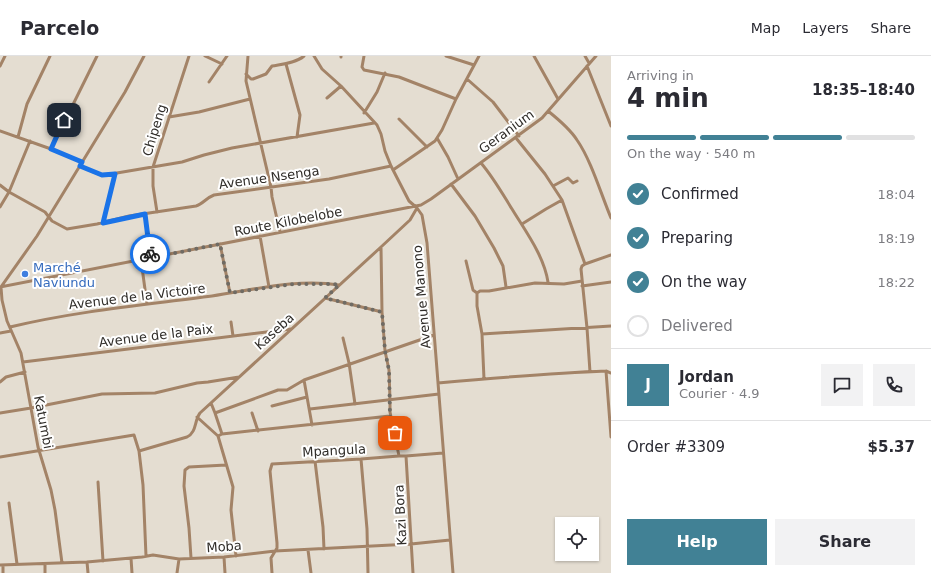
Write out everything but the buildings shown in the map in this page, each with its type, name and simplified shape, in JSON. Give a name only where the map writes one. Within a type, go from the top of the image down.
[{"type":"street","points":[[0,66],[5,56]]},
{"type":"street","points":[[18,137],[27,104],[50,56]]},
{"type":"street","points":[[51,149],[97,56]]},
{"type":"street","points":[[0,287],[29,249],[124,95],[144,56]]},
{"type":"street","name":"Chipeng","points":[[157,212],[153,186],[153,167],[189,56]]},
{"type":"street","points":[[206,56],[222,64]]},
{"type":"street","points":[[209,82],[227,56]]},
{"type":"street","points":[[248,56],[246,80],[280,232]]},
{"type":"street","points":[[246,74],[253,79],[266,74],[272,66],[299,60],[304,56]]},
{"type":"street","name":"Avenue Manono","points":[[314,56],[324,70],[341,86],[374,123],[381,134],[393,170],[409,201],[422,215],[425,226],[453,573]]},
{"type":"street","points":[[364,56],[363,69],[403,78],[456,99]]},
{"type":"street","points":[[446,56],[474,65]]},
{"type":"street","points":[[393,170],[428,147],[437,138],[479,56]]},
{"type":"street","points":[[534,56],[558,99]]},
{"type":"street","points":[[585,56],[611,126]]},
{"type":"street","name":"Geranium","points":[[416,207],[427,202],[542,118],[596,56]]},
{"type":"street","points":[[286,64],[300,115],[297,137]]},
{"type":"street","points":[[364,112],[377,92],[385,73]]},
{"type":"street","points":[[467,79],[493,102],[562,200],[584,264]]},
{"type":"street","points":[[327,98],[341,86]]},
{"type":"street","points":[[169,117],[199,112],[250,99]]},
{"type":"street","points":[[548,111],[578,140],[611,218]]},
{"type":"street","points":[[399,119],[428,147]]},
{"type":"street","points":[[80,166],[102,175],[115,174],[182,162],[232,148],[374,123]]},
{"type":"street","points":[[0,131],[30,141],[82,162]]},
{"type":"street","points":[[437,138],[458,179]]},
{"type":"street","points":[[0,207],[9,192],[30,141]]},
{"type":"street","points":[[481,163],[493,179],[536,248],[548,282]]},
{"type":"street","name":"Avenue Nsenga","points":[[0,185],[9,192],[45,212],[52,221],[67,229],[198,205],[214,195],[329,179],[392,166]]},
{"type":"street","points":[[103,223],[115,174]]},
{"type":"street","points":[[553,186],[568,178],[573,183],[577,181]]},
{"type":"street","points":[[451,184],[475,216],[494,248],[503,266],[506,287]]},
{"type":"street","points":[[522,224],[562,200]]},
{"type":"street","name":"Route Kilobelobe","points":[[0,287],[416,207]]},
{"type":"street","name":"Kaseba","points":[[139,451],[190,436],[194,430],[197,417],[410,220],[416,207]]},
{"type":"street","points":[[145,214],[151,258]]},
{"type":"street","points":[[260,236],[269,287]]},
{"type":"street","points":[[220,244],[230,293]]},
{"type":"street","points":[[381,247],[382,312],[385,351],[389,370],[390,416],[398,456]]},
{"type":"street","points":[[590,372],[581,269],[584,264],[611,255]]},
{"type":"street","points":[[140,260],[147,304]]},
{"type":"street","points":[[466,261],[474,290],[477,293],[477,306],[482,334],[484,378]]},
{"type":"street","points":[[477,293],[479,291],[489,291],[506,287],[548,282],[564,284],[582,281]]},
{"type":"street","points":[[582,286],[611,282]]},
{"type":"street","name":"Avenue de la Victoire","points":[[10,327],[74,313],[269,287],[319,283],[339,285]]},
{"type":"street","name":"Katumbi","points":[[0,287],[2,300],[10,327],[21,353],[39,450],[51,490],[55,510],[62,563]]},
{"type":"street","points":[[325,298],[382,312]]},
{"type":"street","points":[[231,322],[233,336]]},
{"type":"street","points":[[482,334],[611,326]]},
{"type":"street","name":"Avenue de la Paix","points":[[23,362],[291,329]]},
{"type":"street","points":[[0,333],[12,331]]},
{"type":"street","points":[[215,413],[278,390],[287,390],[304,380],[349,363],[434,335]]},
{"type":"street","points":[[343,338],[349,363],[355,404]]},
{"type":"street","points":[[606,371],[611,437]]},
{"type":"street","points":[[438,383],[484,378],[606,371],[611,373]]},
{"type":"street","points":[[0,382],[6,377],[25,372]]},
{"type":"street","points":[[0,413],[102,394],[155,393],[197,383],[239,377]]},
{"type":"street","points":[[304,380],[312,425]]},
{"type":"street","points":[[310,409],[439,394]]},
{"type":"street","points":[[272,406],[307,396]]},
{"type":"street","points":[[211,403],[215,413],[226,465],[233,487],[231,510],[236,556]]},
{"type":"street","points":[[252,413],[258,431]]},
{"type":"street","points":[[197,417],[220,435],[390,416]]},
{"type":"street","points":[[0,457],[134,435],[139,451],[143,485],[146,556]]},
{"type":"street","name":"Mpangula","points":[[275,551],[277,546],[277,538],[270,471],[271,465],[443,453]]},
{"type":"street","name":"Kazi Bora","points":[[406,456],[413,573]]},
{"type":"street","points":[[361,459],[368,547],[368,573]]},
{"type":"street","points":[[315,461],[323,527],[324,549]]},
{"type":"street","points":[[191,558],[184,486],[185,470],[190,467],[226,465]]},
{"type":"street","points":[[98,482],[102,560]]},
{"type":"street","points":[[9,503],[17,564]]},
{"type":"street","name":"Moba","points":[[2,565],[87,562],[153,555],[179,559],[224,557],[275,551],[368,547],[450,540]]},
{"type":"street","points":[[308,550],[311,573]]},
{"type":"street","points":[[272,573],[271,558],[275,551]]},
{"type":"street","points":[[224,557],[225,573]]},
{"type":"street","points":[[131,558],[132,573]]},
{"type":"street","points":[[177,573],[179,559]]},
{"type":"street","points":[[87,562],[88,573]]},
{"type":"street","points":[[45,564],[45,573]]},
{"type":"street","points":[[2,565],[3,573]]},
{"type":"way so far","points":[[150,254],[151,258],[220,244],[230,293],[294,284],[334,284],[339,285],[325,298],[382,312],[385,351],[389,370],[390,416],[395,433]]},
{"type":"place","name":"Marché Naviundu","points":[[25,274]]},
{"type":"route","points":[[64,120],[51,149],[82,162],[80,166],[101,175],[115,174],[103,223],[129,216],[145,214],[150,254]]}]
